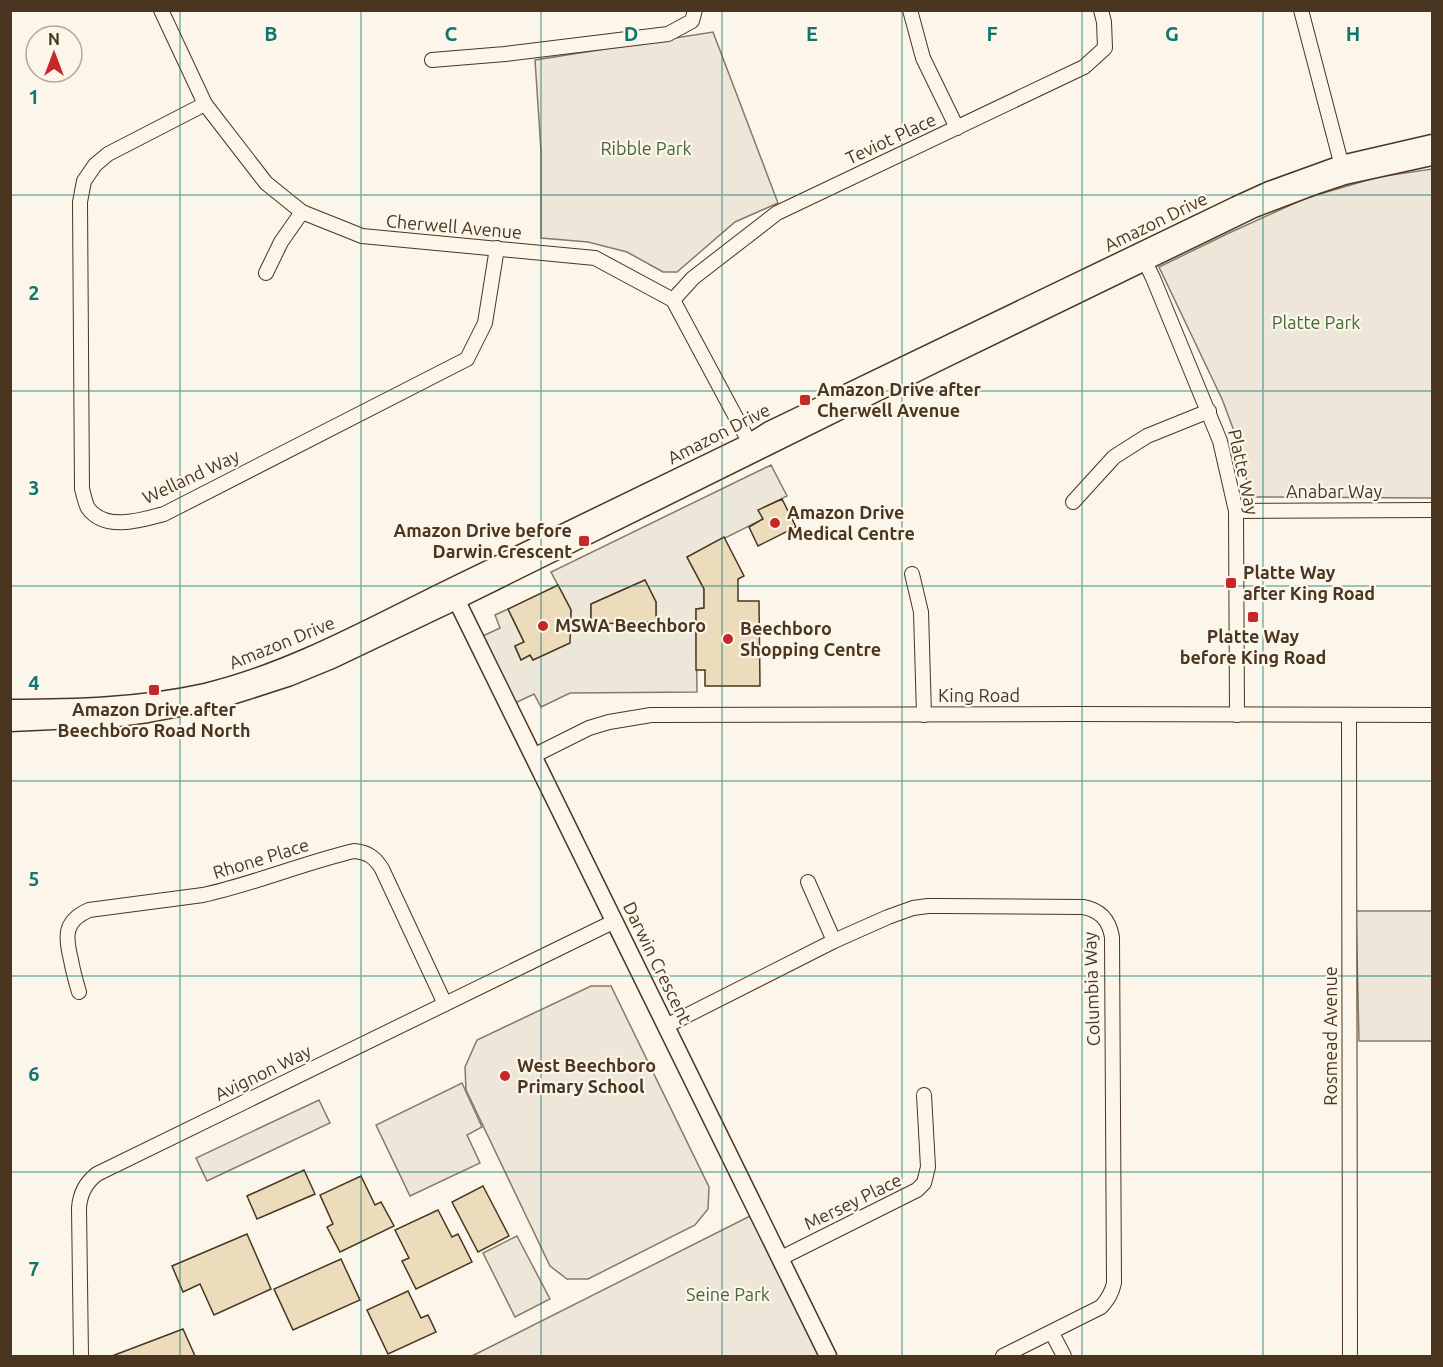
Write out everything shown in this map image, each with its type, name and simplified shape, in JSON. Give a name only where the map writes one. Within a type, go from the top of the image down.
[{"type":"street","name":"Cherwell Avenue","points":[[160,10],[205,104],[266,183],[302,212],[362,236],[595,258],[673,300]]},
{"type":"street","points":[[432,60],[505,54],[668,34],[692,21],[694,10]]},
{"type":"street","points":[[910,10],[923,58],[957,128]]},
{"type":"street","name":"Teviot Place","points":[[673,300],[693,278],[777,213],[1084,67],[1105,48],[1101,10]]},
{"type":"street","points":[[1301,10],[1343,170]]},
{"type":"street","name":"Welland Way","points":[[205,104],[108,154],[95,165],[84,181],[80,202],[82,489],[88,508],[100,519],[119,523],[141,521],[164,514],[467,359],[486,323],[497,248]]},
{"type":"street","name":"Amazon Drive","points":[[10,723],[118,718],[201,705],[309,670],[453,594],[752,448],[769,430],[1143,257],[1269,190],[1432,143]]},
{"type":"street","name":"Amazon Drive","points":[[1343,170],[1432,157]]},
{"type":"street","points":[[266,273],[281,242],[302,212]]},
{"type":"street","name":"Platte Way","points":[[1143,257],[1221,441],[1236,511],[1237,715]]},
{"type":"street","points":[[673,300],[752,448]]},
{"type":"street","points":[[1073,502],[1114,458],[1147,436],[1209,411]]},
{"type":"street","name":"Anabar Way","points":[[1236,511],[1432,510]]},
{"type":"street","points":[[912,574],[921,612],[924,715]]},
{"type":"street","name":"Amazon Drive","points":[[10,708],[110,705],[204,692],[250,679],[297,661],[453,594]]},
{"type":"street","name":"Darwin Crescent","points":[[453,594],[828,1356]]},
{"type":"street","name":"King Road","points":[[533,756],[589,728],[651,715],[1432,715]]},
{"type":"street","name":"Rosmead Avenue","points":[[1349,715],[1350,1356]]},
{"type":"street","name":"Rhone Place","points":[[79,992],[67,944],[67,934],[69,926],[80,914],[90,910],[218,892],[354,851],[371,856],[382,869],[445,1004]]},
{"type":"street","points":[[808,882],[834,941]]},
{"type":"street","name":"Columbia Way","points":[[666,1026],[834,941],[901,912],[928,906],[1083,907],[1091,908],[1099,913],[1106,920],[1112,938],[1113,1291],[1101,1307],[1003,1356]]},
{"type":"street","name":"Avignon Way","points":[[81,1356],[79,1208],[82,1192],[97,1174],[615,921]]},
{"type":"street","name":"Mersey Place","points":[[780,1258],[917,1190],[927,1176],[928,1167],[924,1095]]},
{"type":"street","points":[[1052,1333],[1064,1356]]},
{"type":"green space","name":"Ribble Park","points":[[713,32],[778,203],[735,222],[677,272],[663,272],[627,252],[588,242],[541,238],[541,151],[535,60]]},
{"type":"green space","name":"Platte Park","points":[[1432,169],[1432,498],[1251,497],[1234,431],[1222,399],[1159,267],[1306,198],[1378,177]]},
{"type":"green space","points":[[1356,911],[1432,911],[1432,1041],[1359,1041]]},
{"type":"green space","points":[[591,986],[611,986],[709,1187],[708,1209],[695,1225],[588,1279],[567,1279],[550,1266],[466,1090],[465,1067],[477,1040]]},
{"type":"green space","points":[[462,1083],[482,1127],[467,1135],[480,1163],[410,1196],[376,1125]]},
{"type":"green space","name":"Seine Park","points":[[758,1212],[829,1356],[472,1356]]},
{"type":"green space","points":[[517,1236],[550,1299],[515,1317],[483,1253]]},
{"type":"shaded area","points":[[771,465],[787,496],[759,510],[763,519],[687,557],[704,589],[704,608],[696,609],[697,692],[570,693],[541,707],[534,694],[509,706],[476,639],[500,628],[495,615],[508,609],[524,642],[515,647],[521,660],[530,655],[533,660],[569,643],[571,610],[551,572]],"holes":[[[645,580],[656,602],[656,621],[591,623],[591,604]]]},
{"type":"shaded area","points":[[319,1100],[330,1123],[207,1181],[196,1158]]},
{"type":"building","name":"Amazon Drive Medical Centre","points":[[782,499],[796,527],[758,546],[749,527],[763,519],[758,510]]},
{"type":"building","name":"Beechboro Shopping Centre","points":[[724,537],[744,576],[738,579],[738,601],[759,601],[760,686],[705,686],[705,670],[696,670],[696,609],[704,608],[704,589],[687,557]]},
{"type":"building","points":[[645,580],[656,602],[656,622],[591,624],[591,604]]},
{"type":"building","name":"MSWA Beechboro","points":[[558,585],[571,610],[570,643],[533,660],[530,655],[521,660],[515,646],[524,642],[508,609]]},
{"type":"building","points":[[304,1170],[315,1194],[257,1219],[247,1196]]},
{"type":"building","points":[[361,1176],[375,1205],[381,1202],[394,1226],[340,1252],[327,1227],[333,1224],[320,1195]]},
{"type":"building","points":[[483,1186],[509,1236],[478,1252],[452,1202]]},
{"type":"building","points":[[438,1210],[452,1237],[458,1234],[472,1262],[416,1289],[402,1261],[409,1258],[395,1230]]},
{"type":"building","points":[[247,1234],[271,1289],[214,1315],[200,1284],[183,1292],[172,1266]]},
{"type":"building","points":[[341,1259],[360,1300],[293,1330],[274,1289]]},
{"type":"building","points":[[408,1291],[421,1318],[428,1315],[436,1332],[388,1354],[367,1310]]},
{"type":"building","points":[[183,1329],[195,1356],[112,1356]]},
{"type":"place","name":"Amazon Drive after Cherwell Avenue","points":[[805,400]]},
{"type":"place","name":"Amazon Drive Medical Centre","points":[[775,523]]},
{"type":"place","name":"Amazon Drive before Darwin Crescent","points":[[584,541]]},
{"type":"place","name":"Platte Way after King Road","points":[[1231,583]]},
{"type":"place","name":"Platte Way before King Road","points":[[1253,617]]},
{"type":"place","name":"MSWA Beechboro","points":[[543,626]]},
{"type":"place","name":"Beechboro Shopping Centre","points":[[728,639]]},
{"type":"place","name":"Amazon Drive after Beechboro Road North","points":[[154,690]]},
{"type":"place","name":"West Beechboro Primary School","points":[[505,1076]]}]
